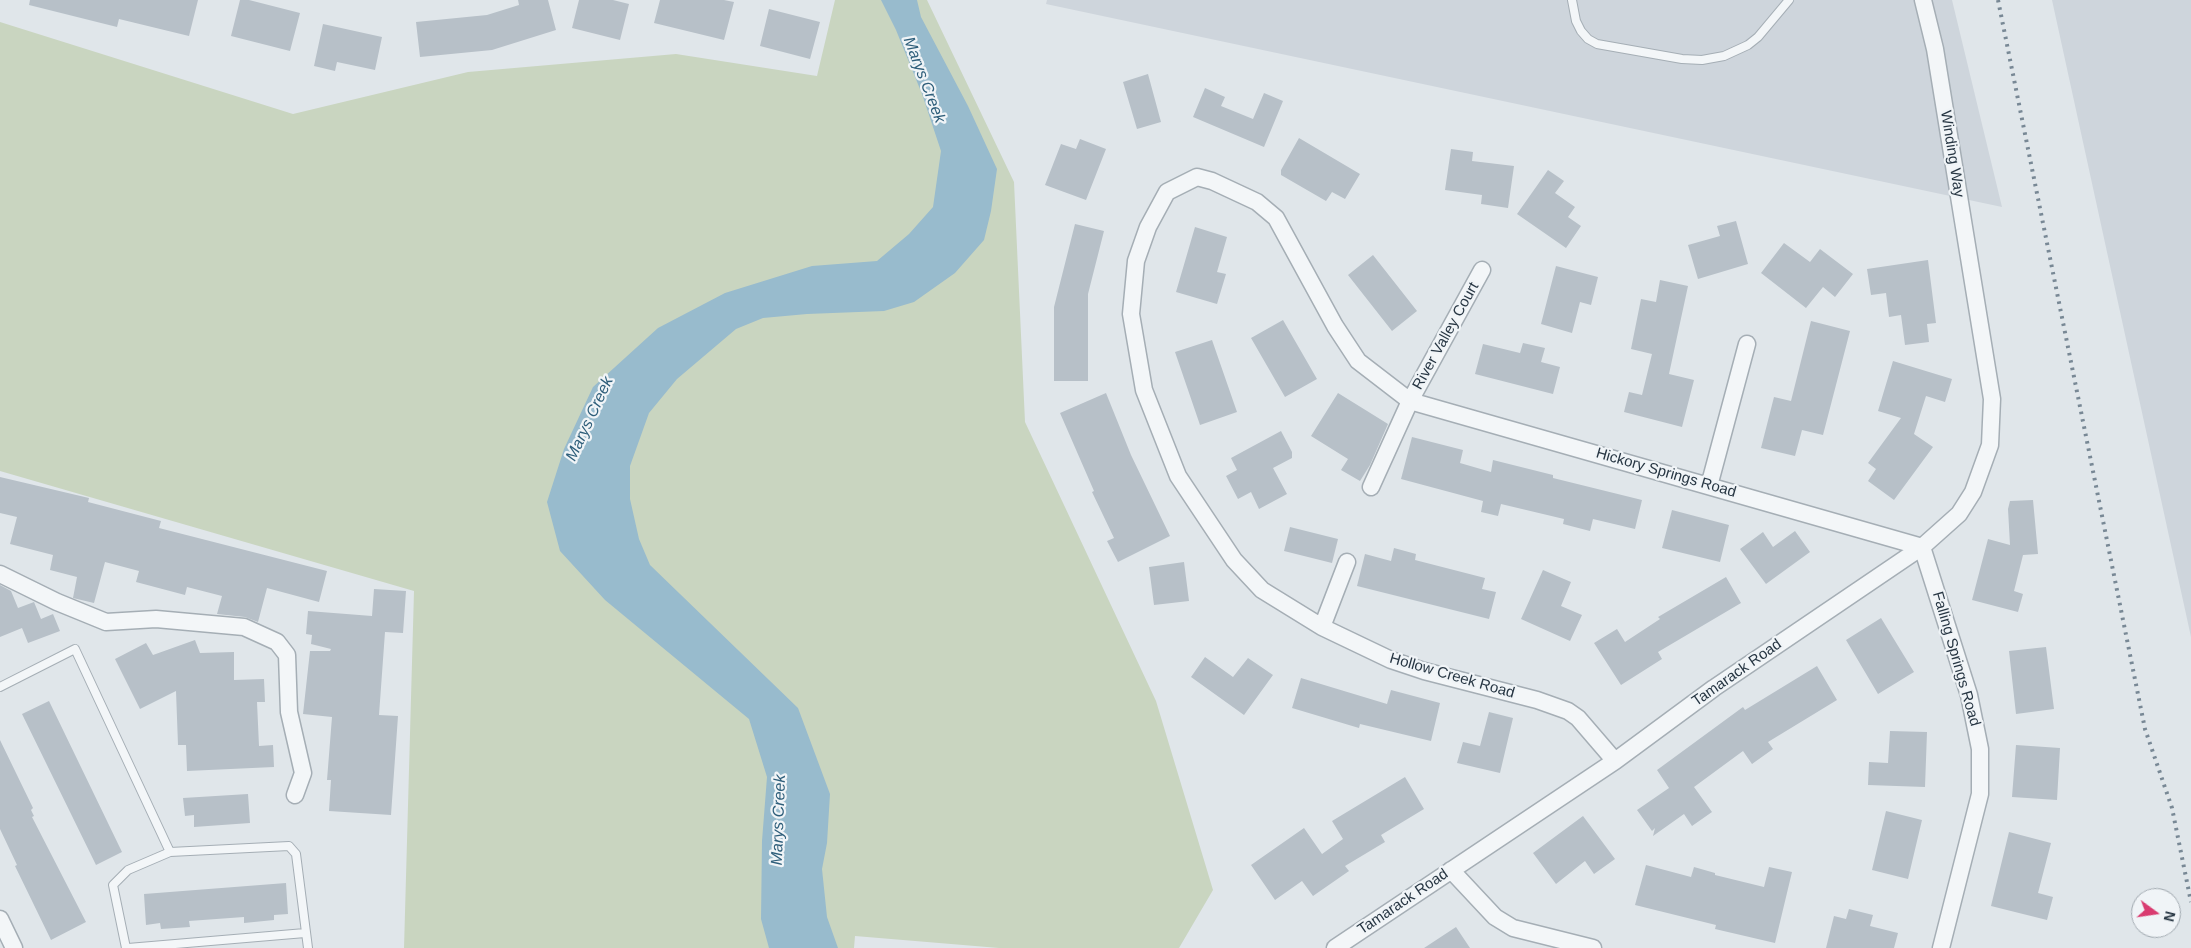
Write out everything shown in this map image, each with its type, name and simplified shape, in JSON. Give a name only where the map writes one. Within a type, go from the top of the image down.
[{"type":"street","name":"Winding Way","points":[[1923,0],[1935,49],[1977,309]]},
{"type":"street","name":"Hickory Springs Road","points":[[1184,182],[1197,177],[1212,181],[1257,202],[1276,218],[1335,326],[1358,361],[1410,401],[1922,547]]},
{"type":"street","name":"Hollow Creek Road","points":[[1184,182],[1167,192],[1148,227],[1136,261],[1131,314],[1144,390],[1178,476],[1234,560],[1262,590],[1322,627],[1391,660],[1424,671],[1537,700],[1568,711],[1578,718],[1615,761]]},
{"type":"street","name":"River Valley Court","points":[[1410,401],[1482,270]]},
{"type":"street","name":"Tamarack Road","points":[[1335,948],[1615,761],[1714,688],[1922,547],[1959,514],[1973,492],[1990,445],[1992,399],[1977,309]]},
{"type":"street","points":[[1709,486],[1747,344]]},
{"type":"street","points":[[1371,487],[1410,401]]},
{"type":"street","name":"Falling Springs Road","points":[[1922,547],[1969,696],[1980,749],[1980,794],[1941,948]]},
{"type":"street","points":[[1322,627],[1347,562]]},
{"type":"street","points":[[0,574],[57,602],[106,622],[156,619],[244,627],[277,642],[287,655],[289,712],[303,773],[296,795]]},
{"type":"street","points":[[1451,870],[1495,917],[1513,928],[1593,948]]},
{"type":"street","points":[[0,920],[14,948]]},
{"type":"lane","points":[[1572,0],[1576,21],[1581,31],[1588,39],[1597,44],[1666,57],[1702,60],[1713,59],[1748,44],[1758,37],[1790,0]]},
{"type":"lane","points":[[0,687],[75,649],[170,852]]},
{"type":"lane","points":[[305,933],[127,948],[113,885],[128,870],[170,852],[289,846],[296,854],[308,948]]},
{"type":"shaded area","points":[[1047,0],[1952,0],[2002,207],[1046,4]]},
{"type":"shaded area","points":[[2052,0],[2191,0],[2191,637]]},
{"type":"green space","points":[[835,0],[927,0],[1014,182],[1025,422],[1156,701],[1213,890],[1179,948],[999,948],[855,936],[854,948],[404,948],[414,591],[0,471],[0,22],[293,114],[468,72],[676,54],[817,76]]},
{"type":"water","name":"Marys Creek","points":[[881,0],[917,0],[921,17],[968,106],[997,169],[991,211],[984,240],[955,273],[914,302],[884,311],[763,318],[736,329],[677,379],[649,413],[630,466],[630,499],[639,539],[650,565],[798,708],[830,794],[827,843],[822,869],[827,917],[838,948],[769,948],[761,919],[762,841],[767,777],[749,719],[605,600],[560,551],[547,502],[564,449],[593,387],[658,328],[725,293],[812,266],[877,261],[909,234],[933,207],[941,151],[922,94],[896,30]]},
{"type":"building","points":[[30,0],[198,0],[189,36],[119,19],[117,27],[29,5]]},
{"type":"building","points":[[240,0],[249,0],[300,13],[290,51],[231,36]]},
{"type":"building","points":[[518,0],[548,0],[556,30],[492,50],[420,57],[416,22],[487,15],[519,5]]},
{"type":"building","points":[[579,0],[613,0],[629,4],[620,40],[572,28]]},
{"type":"building","points":[[660,0],[724,0],[734,2],[724,40],[654,23]]},
{"type":"building","points":[[769,9],[820,22],[810,59],[760,46]]},
{"type":"building","points":[[323,24],[382,37],[375,70],[337,62],[335,71],[314,66]]},
{"type":"building","points":[[1148,74],[1161,122],[1137,129],[1123,82]]},
{"type":"building","points":[[1205,88],[1225,97],[1221,106],[1253,119],[1264,93],[1283,101],[1264,147],[1193,117]]},
{"type":"building","points":[[1299,138],[1360,174],[1345,199],[1332,192],[1326,201],[1281,175],[1281,170]]},
{"type":"building","points":[[1080,139],[1106,149],[1086,200],[1045,185],[1061,144],[1076,149]]},
{"type":"building","points":[[1451,149],[1473,152],[1472,161],[1514,166],[1508,208],[1481,204],[1482,195],[1445,190]]},
{"type":"building","points":[[1548,170],[1564,181],[1555,193],[1575,207],[1568,217],[1581,226],[1566,248],[1517,214]]},
{"type":"building","points":[[1736,221],[1748,264],[1698,279],[1688,245],[1720,236],[1717,226]]},
{"type":"building","points":[[1075,224],[1104,231],[1088,294],[1088,381],[1054,381],[1054,307]]},
{"type":"building","points":[[1195,227],[1227,237],[1217,272],[1226,274],[1217,304],[1176,292]]},
{"type":"building","points":[[1784,243],[1810,262],[1820,249],[1853,274],[1835,297],[1823,287],[1806,308],[1761,273]]},
{"type":"building","points":[[1373,255],[1417,311],[1392,331],[1348,275]]},
{"type":"building","points":[[1928,260],[1936,323],[1927,324],[1929,342],[1905,345],[1901,315],[1889,317],[1886,293],[1871,295],[1867,269]]},
{"type":"building","points":[[1556,266],[1598,277],[1591,305],[1580,302],[1572,333],[1541,324]]},
{"type":"building","points":[[1660,280],[1688,286],[1669,374],[1694,380],[1682,427],[1624,412],[1629,392],[1642,395],[1652,354],[1631,349],[1641,299],[1656,302]]},
{"type":"building","points":[[1283,320],[1317,379],[1285,397],[1251,338]]},
{"type":"building","points":[[1811,321],[1850,331],[1823,435],[1802,430],[1795,456],[1761,448],[1774,397],[1791,401]]},
{"type":"building","points":[[1212,340],[1237,412],[1200,425],[1175,352]]},
{"type":"building","points":[[1523,343],[1545,348],[1541,362],[1560,367],[1553,394],[1475,374],[1483,344],[1520,353]]},
{"type":"building","points":[[1893,361],[1952,379],[1945,402],[1926,396],[1914,434],[1933,447],[1894,500],[1868,481],[1876,469],[1868,463],[1901,418],[1878,411]]},
{"type":"building","points":[[1106,393],[1131,455],[1170,536],[1118,562],[1107,541],[1114,538],[1092,492],[1094,491],[1060,413]]},
{"type":"building","points":[[1338,393],[1388,424],[1370,465],[1360,481],[1341,470],[1348,459],[1311,436]]},
{"type":"building","points":[[1281,431],[1292,452],[1292,458],[1273,468],[1287,494],[1259,509],[1251,492],[1238,499],[1226,476],[1237,470],[1231,458]]},
{"type":"building","points":[[1412,437],[1463,450],[1460,463],[1491,472],[1493,460],[1553,475],[1553,478],[1642,500],[1635,529],[1593,519],[1590,531],[1563,524],[1564,519],[1501,504],[1498,516],[1481,512],[1483,501],[1401,479]]},
{"type":"building","points":[[0,477],[89,498],[88,502],[161,521],[159,528],[327,571],[319,602],[267,588],[258,622],[245,617],[217,614],[222,596],[187,587],[185,595],[136,582],[139,571],[105,562],[94,603],[73,598],[77,577],[50,570],[53,555],[10,544],[17,517],[0,513]]},
{"type":"building","points":[[2033,500],[2038,554],[2023,555],[2014,591],[2023,594],[2018,612],[1972,600],[1988,539],[2010,545],[2008,509],[2010,501]]},
{"type":"building","points":[[1672,510],[1729,525],[1720,562],[1662,548]]},
{"type":"building","points":[[1290,527],[1338,539],[1332,563],[1284,551]]},
{"type":"building","points":[[1795,531],[1810,552],[1766,584],[1740,549],[1763,532],[1773,547]]},
{"type":"building","points":[[1394,548],[1416,554],[1415,560],[1485,578],[1482,589],[1496,592],[1489,619],[1357,586],[1365,554],[1391,561]]},
{"type":"building","points":[[1184,562],[1189,601],[1154,605],[1149,567]]},
{"type":"building","points":[[1543,570],[1571,582],[1561,606],[1582,615],[1570,641],[1521,619]]},
{"type":"building","points":[[1726,577],[1741,603],[1658,652],[1662,659],[1621,685],[1594,643],[1617,629],[1625,642],[1660,619],[1658,617]]},
{"type":"building","points":[[0,585],[11,591],[18,608],[34,602],[41,619],[53,614],[60,631],[28,643],[22,628],[0,637]]},
{"type":"building","points":[[374,589],[406,591],[403,633],[385,632],[379,715],[398,716],[391,815],[329,811],[331,780],[327,780],[332,717],[303,714],[310,651],[330,651],[331,649],[311,644],[312,635],[306,634],[308,611],[372,616]]},
{"type":"building","points":[[1881,618],[1914,672],[1878,694],[1846,640]]},
{"type":"building","points":[[195,640],[200,653],[234,652],[234,680],[264,679],[265,702],[257,702],[259,746],[273,745],[274,767],[187,771],[186,745],[178,745],[176,691],[140,709],[115,659],[146,643],[153,655]]},
{"type":"building","points":[[2046,647],[2054,709],[2016,714],[2009,651]]},
{"type":"building","points":[[1205,657],[1233,677],[1248,658],[1273,675],[1244,715],[1191,677]]},
{"type":"building","points":[[1817,666],[1837,700],[1768,742],[1773,749],[1752,764],[1743,751],[1694,787],[1712,812],[1692,826],[1684,814],[1653,836],[1655,828],[1652,831],[1637,810],[1669,788],[1657,770],[1743,707],[1745,710]]},
{"type":"building","points":[[1301,678],[1387,704],[1391,690],[1440,703],[1431,741],[1360,724],[1359,728],[1292,708]]},
{"type":"building","points":[[49,701],[122,852],[96,865],[22,714]]},
{"type":"building","points":[[1489,712],[1513,718],[1500,773],[1457,763],[1463,742],[1480,746]]},
{"type":"building","points":[[1890,731],[1927,732],[1925,787],[1868,785],[1869,762],[1888,763]]},
{"type":"building","points":[[0,740],[33,808],[31,810],[34,816],[32,817],[86,922],[51,940],[15,866],[17,865],[0,829]]},
{"type":"building","points":[[2016,745],[2060,748],[2057,800],[2012,797]]},
{"type":"building","points":[[1405,777],[1424,809],[1381,835],[1385,842],[1345,866],[1349,871],[1313,896],[1302,881],[1275,900],[1251,865],[1304,828],[1322,854],[1343,839],[1332,821]]},
{"type":"building","points":[[248,794],[250,823],[194,827],[194,815],[185,816],[183,798]]},
{"type":"building","points":[[1886,811],[1922,820],[1908,879],[1872,870]]},
{"type":"building","points":[[1583,816],[1615,859],[1594,874],[1585,861],[1556,884],[1533,853]]},
{"type":"building","points":[[2009,832],[2051,843],[2038,893],[2053,897],[2047,920],[1991,906]]},
{"type":"building","points":[[1646,865],[1691,877],[1694,867],[1715,873],[1715,875],[1764,887],[1769,867],[1792,872],[1775,943],[1715,929],[1716,925],[1635,905]]},
{"type":"building","points":[[286,883],[288,914],[274,915],[274,920],[244,923],[244,917],[189,921],[190,927],[161,929],[160,923],[146,925],[144,894]]},
{"type":"building","points":[[1849,909],[1873,915],[1870,926],[1898,933],[1894,948],[1826,948],[1834,916],[1846,919]]},
{"type":"building","points":[[1456,927],[1470,948],[1424,948]]},
{"type":"railway","points":[[1998,0],[2145,729],[2172,808],[2191,902]]}]
